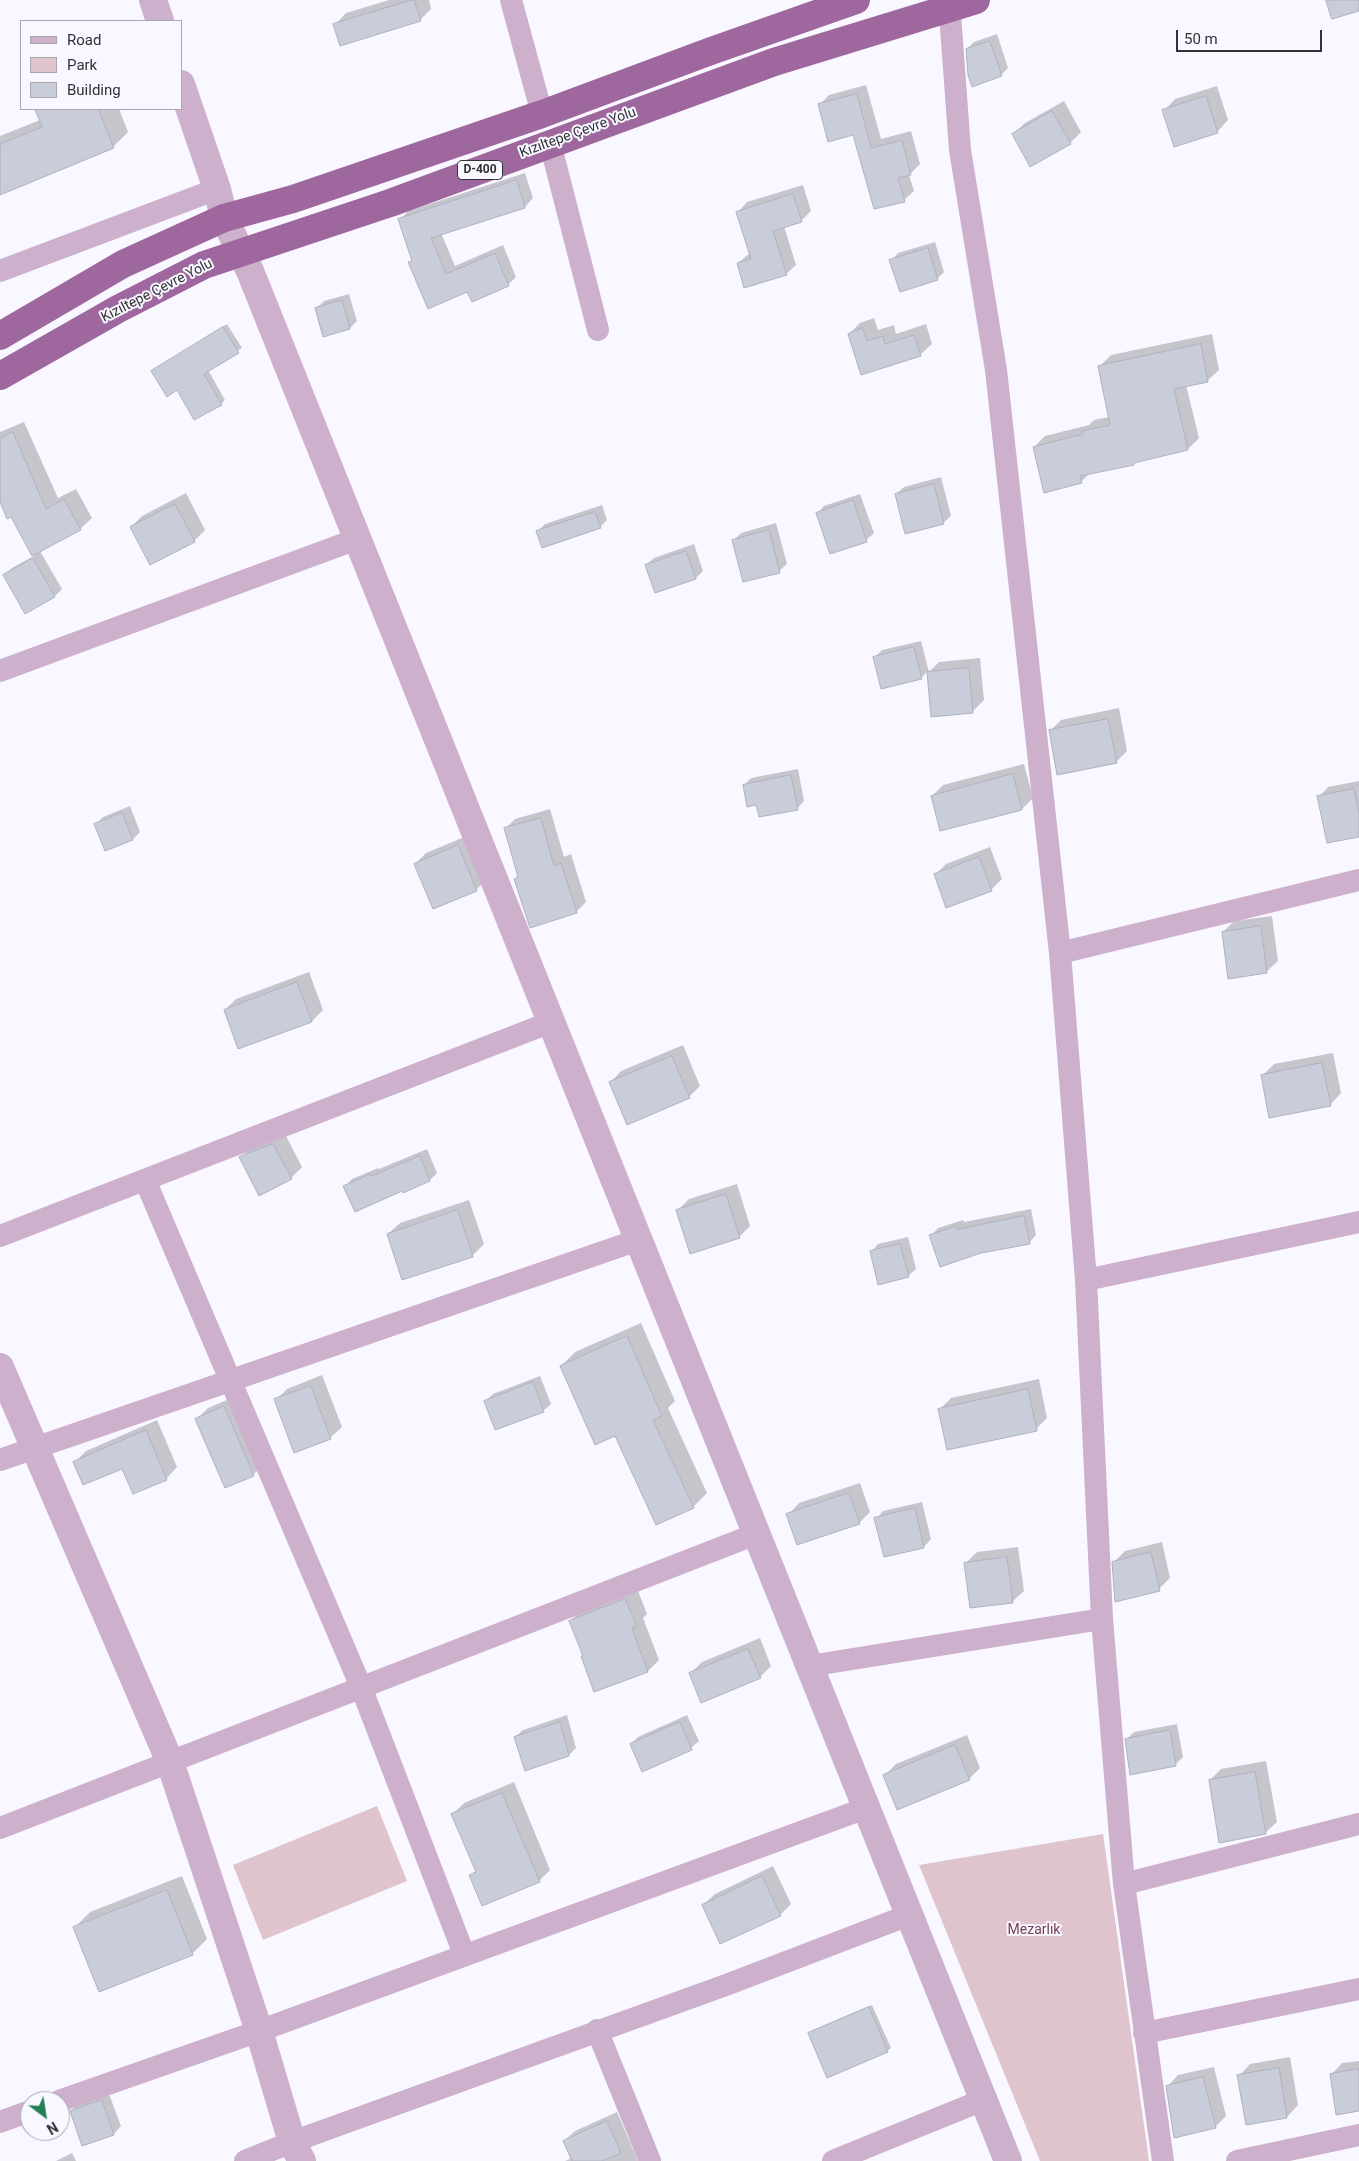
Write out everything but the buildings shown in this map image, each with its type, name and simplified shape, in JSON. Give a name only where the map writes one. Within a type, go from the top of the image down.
[{"type":"highway","name":"D-400","points":[[0,336],[124,264],[224,218],[293,199],[542,114],[711,51],[856,0]]},
{"type":"highway","name":"Kızıltepe Çevre Yolu","points":[[0,376],[118,309],[196,269],[390,203],[774,62],[959,3]]},
{"type":"street","points":[[153,0],[160,20]]},
{"type":"street","points":[[511,0],[542,114]]},
{"type":"street","points":[[959,3],[960,150],[996,370],[1060,953],[1086,1280],[1102,1619],[1124,1884],[1163,2161]]},
{"type":"street","points":[[182,87],[217,189],[224,218],[241,253],[357,538],[1008,2161]]},
{"type":"street","points":[[550,143],[598,330]]},
{"type":"street","points":[[0,271],[217,189]]},
{"type":"street","points":[[0,671],[357,538]]},
{"type":"street","points":[[1060,953],[1359,880]]},
{"type":"street","points":[[0,1236],[551,1022]]},
{"type":"street","points":[[145,1180],[361,1687],[464,1954]]},
{"type":"street","points":[[1086,1280],[1359,1222]]},
{"type":"street","points":[[0,1460],[638,1240]]},
{"type":"street","points":[[0,1367],[170,1762],[297,2151]]},
{"type":"street","points":[[0,1828],[756,1534]]},
{"type":"street","points":[[809,1666],[1102,1619]]},
{"type":"street","points":[[70,2097],[259,2031],[464,1954],[866,1808]]},
{"type":"street","points":[[1124,1884],[1359,1824]]},
{"type":"street","points":[[245,2161],[297,2151],[597,2030],[726,1985],[909,1915]]},
{"type":"street","points":[[1144,2033],[1359,1989]]},
{"type":"street","points":[[597,2030],[650,2161]]},
{"type":"street","points":[[833,2161],[983,2100]]},
{"type":"street","points":[[0,2122],[20,2115]]},
{"type":"street","points":[[1237,2161],[1359,2135]]},
{"type":"green space","points":[[377,1806],[407,1881],[263,1940],[233,1865]]},
{"type":"green space","name":"Mezarlık","points":[[1103,1834],[1149,2161],[1040,2161],[919,1865]]}]
